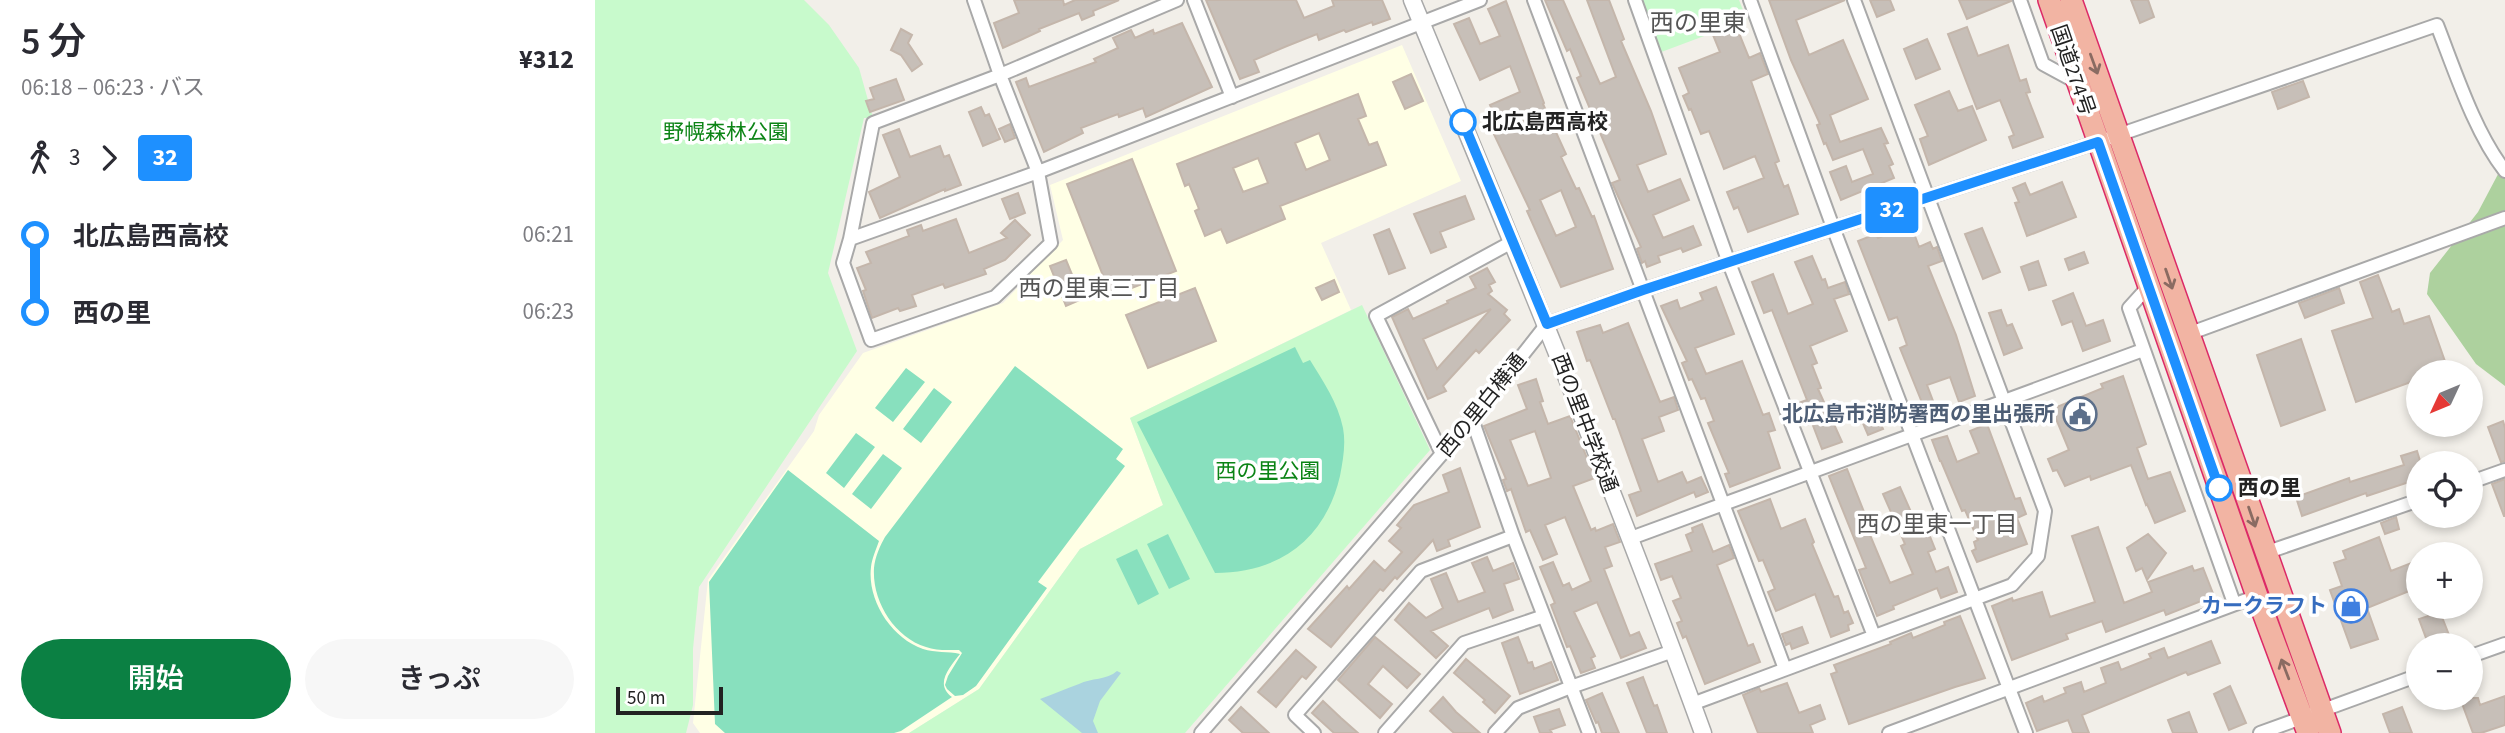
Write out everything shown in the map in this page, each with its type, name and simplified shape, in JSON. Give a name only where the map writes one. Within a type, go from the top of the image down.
[{"type":"highway","name":"国道274号","points":[[2049,0],[2257,596],[2311,720],[2330,733]]},
{"type":"highway","name":"国道274号","points":[[2071,0],[2265,554],[2311,720]]},
{"type":"street","points":[[974,0],[1000,75],[1038,172],[1051,243],[995,298],[871,340],[843,263],[873,123],[1000,75],[1177,0]]},
{"type":"street","points":[[1194,0],[1232,97]]},
{"type":"street","name":"西の里中学校通","points":[[1412,0],[1547,324],[1631,538],[1703,733]]},
{"type":"street","points":[[850,239],[1038,172],[1481,0]]},
{"type":"street","points":[[1534,0],[1785,669]]},
{"type":"street","points":[[1635,0],[1729,263],[1874,636]]},
{"type":"street","points":[[1750,0],[1834,230],[2026,733]]},
{"type":"street","points":[[1692,704],[2012,584],[2038,556],[2045,511],[1854,0]]},
{"type":"street","points":[[2020,0],[2043,64],[2079,83]]},
{"type":"street","points":[[1547,324],[1643,290],[2119,135],[2437,25],[2468,103],[2496,160],[2505,171]]},
{"type":"street","points":[[2188,334],[2505,218]]},
{"type":"street","points":[[1442,454],[1376,316],[1512,242]]},
{"type":"street","points":[[2148,287],[2129,308],[2234,603]]},
{"type":"street","name":"西の里白樺通","points":[[1201,733],[1472,419],[1547,324]]},
{"type":"street","points":[[1631,538],[2143,350]]},
{"type":"street","points":[[1472,419],[1513,536],[1589,733]]},
{"type":"street","points":[[2483,478],[2505,470]]},
{"type":"street","points":[[2265,554],[2406,505]]},
{"type":"street","points":[[1314,733],[1295,715],[1422,571],[1513,536]]},
{"type":"street","points":[[1889,733],[2257,596]]},
{"type":"street","points":[[1385,733],[1464,643],[1544,616]]},
{"type":"street","points":[[2483,652],[2505,644]]},
{"type":"street","points":[[1495,733],[1518,708],[1673,651]]},
{"type":"street","points":[[2260,733],[2311,720],[2406,680]]},
{"type":"shaded area","name":"北広島西高校","points":[[1402,45],[1461,181],[1321,243],[1351,310],[1130,418],[1163,505],[1080,549],[979,689],[909,733],[700,733],[693,723],[708,580],[814,431],[819,415],[863,353],[1003,303],[1063,240],[1050,185]]},
{"type":"green space","name":"野幌森林公園","points":[[595,0],[804,0],[829,25],[859,68],[873,118],[864,118],[828,273],[857,351],[699,587],[693,649],[693,705],[686,733],[595,733]]},
{"type":"green space","points":[[1635,0],[1739,0],[1747,20],[1656,54]]},
{"type":"green space","points":[[2505,161],[2505,386],[2483,369],[2483,360],[2473,360],[2427,294],[2430,273],[2478,212]]},
{"type":"green space","name":"西の里公園","points":[[1362,305],[1430,450],[1185,733],[909,733],[979,689],[1080,549],[1163,505],[1130,418]]},
{"type":"green space","points":[[1295,347],[1303,363],[1310,360],[1325,384],[1338,410],[1343,428],[1343,458],[1333,499],[1311,535],[1279,559],[1259,567],[1215,573],[1137,422]]},
{"type":"green space","points":[[1015,366],[1123,449],[1116,459],[1125,466],[1038,582],[1047,588],[976,686],[963,695],[955,696],[945,685],[962,653],[959,650],[926,647],[914,642],[895,626],[881,605],[877,593],[875,564],[885,537]]},
{"type":"green space","points":[[906,368],[925,382],[893,422],[875,408]]},
{"type":"green space","points":[[934,388],[952,402],[921,443],[903,429]]},
{"type":"green space","points":[[856,433],[875,447],[844,488],[826,473]]},
{"type":"green space","points":[[883,454],[902,468],[871,509],[852,494]]},
{"type":"green space","points":[[788,470],[879,541],[872,564],[871,580],[877,605],[891,627],[911,644],[923,649],[960,654],[948,670],[944,681],[944,687],[952,697],[901,731],[725,733],[715,724],[709,582]]},
{"type":"green space","points":[[1168,534],[1190,579],[1169,589],[1147,544]]},
{"type":"green space","points":[[1137,549],[1159,594],[1138,605],[1116,559]]},
{"type":"water","points":[[1117,671],[1121,673],[1100,701],[1093,721],[1098,733],[1082,733],[1040,699],[1084,682],[1109,676]]},
{"type":"building","points":[[1014,0],[1063,0],[1064,5],[1075,0],[1119,0],[1093,11],[1094,15],[1082,20],[1079,13],[1039,29],[1040,31],[1003,48],[994,23],[1019,13]]},
{"type":"building","points":[[1206,0],[1296,0],[1304,18],[1334,6],[1332,0],[1382,0],[1390,19],[1373,25],[1372,22],[1346,32],[1344,30],[1319,40],[1317,34],[1254,60],[1259,72],[1240,79]]},
{"type":"building","points":[[1545,0],[1563,0],[1600,84],[1616,77],[1587,0],[1609,0],[1624,39],[1621,41],[1666,154],[1637,165],[1648,192],[1680,179],[1689,200],[1653,215],[1663,238],[1693,226],[1701,245],[1683,252],[1681,248],[1658,256],[1660,262],[1647,267],[1645,261],[1642,263],[1637,249],[1641,247],[1612,183],[1620,180],[1577,78],[1581,76],[1570,49],[1567,51]]},
{"type":"building","points":[[1769,0],[1845,0],[1796,20],[1809,55],[1843,40],[1868,99],[1830,115],[1840,142],[1881,128],[1888,143],[1884,144],[1893,164],[1889,166],[1894,178],[1841,200],[1830,172],[1846,166],[1852,182],[1873,174],[1863,149],[1833,160],[1826,143],[1824,144],[1817,125],[1820,124],[1791,60]]},
{"type":"building","points":[[1870,0],[1890,0],[1894,10],[1877,17]]},
{"type":"building","points":[[1959,0],[2011,0],[2011,1],[1967,19]]},
{"type":"building","points":[[2131,0],[2148,0],[2154,17],[2140,23]]},
{"type":"building","points":[[1506,1],[1543,104],[1566,154],[1561,157],[1576,189],[1579,188],[1592,217],[1594,216],[1613,269],[1561,287],[1527,211],[1530,210],[1491,128],[1499,124],[1490,105],[1520,92],[1510,66],[1480,80],[1454,24],[1469,18],[1480,44],[1500,36],[1488,9]],"holes":[[[1561,190],[1576,227],[1556,236],[1540,200]]]},
{"type":"building","points":[[1734,21],[1749,58],[1760,53],[1768,74],[1751,81],[1779,161],[1775,163],[1784,187],[1788,185],[1798,214],[1748,232],[1738,207],[1734,209],[1727,192],[1764,178],[1755,156],[1724,169],[1709,131],[1701,134],[1691,109],[1689,110],[1683,96],[1689,93],[1679,68],[1720,52],[1711,30]]},
{"type":"building","points":[[1182,23],[1212,87],[1146,117],[1143,108],[1081,128],[1083,133],[1044,152],[1016,82],[1026,78],[1029,87],[1096,62],[1094,59],[1118,48],[1113,38],[1131,30],[1135,38],[1153,30],[1154,34]]},
{"type":"building","points":[[1967,27],[1978,56],[2008,45],[2020,81],[2026,79],[2030,92],[2026,93],[2043,137],[2013,148],[2009,137],[2014,135],[2000,100],[1977,109],[1948,34]]},
{"type":"building","points":[[901,29],[912,35],[908,43],[922,64],[912,71],[901,55],[891,50]]},
{"type":"building","points":[[1927,39],[1940,69],[1916,79],[1904,49]]},
{"type":"building","points":[[1411,74],[1423,101],[1405,109],[1393,82]]},
{"type":"building","points":[[896,79],[904,100],[870,112],[866,101],[874,99],[870,88]]},
{"type":"building","points":[[2303,81],[2309,97],[2278,109],[2272,92]]},
{"type":"building","points":[[1949,91],[1958,111],[1972,106],[1986,140],[1929,165],[1920,139],[1928,136],[1915,105]]},
{"type":"building","points":[[1358,94],[1366,116],[1358,119],[1369,145],[1377,142],[1386,165],[1280,206],[1285,219],[1227,243],[1221,229],[1205,236],[1195,211],[1199,209],[1189,184],[1185,186],[1177,164]],"holes":[[[1319,133],[1330,160],[1306,170],[1295,143]],[[1258,158],[1268,183],[1243,192],[1233,168]]]},
{"type":"building","points":[[981,107],[985,116],[989,114],[1000,139],[983,146],[969,112]]},
{"type":"building","points":[[1010,124],[1015,138],[1005,142],[999,129]]},
{"type":"building","points":[[899,129],[910,157],[940,146],[944,157],[949,155],[961,185],[945,189],[880,218],[869,192],[900,177],[883,135]]},
{"type":"building","points":[[1132,159],[1176,271],[1111,296],[1067,184]]},
{"type":"building","points":[[2062,182],[2076,217],[2027,236],[2015,203],[2019,202],[2013,188],[2025,183],[2030,195]]},
{"type":"building","points":[[1018,193],[1025,213],[1010,219],[1002,199]]},
{"type":"building","points":[[1465,196],[1474,219],[1440,232],[1446,247],[1431,253],[1414,214]]},
{"type":"building","points":[[956,219],[969,253],[1007,238],[1001,233],[1015,220],[1030,235],[1005,260],[984,269],[986,274],[945,288],[943,284],[912,295],[916,306],[900,311],[898,308],[872,318],[863,291],[866,290],[857,268],[871,263],[866,252],[909,236],[907,230],[921,225],[923,231]]},
{"type":"building","points":[[1911,225],[1919,247],[1930,242],[1933,249],[1937,247],[1942,261],[1928,266],[1956,335],[1975,396],[1959,402],[1950,377],[1927,385],[1933,401],[1923,405],[1900,348],[1907,345],[1897,317],[1889,320],[1858,241],[1876,234],[1878,238]]},
{"type":"building","points":[[1982,228],[2000,272],[1983,279],[1965,234]]},
{"type":"building","points":[[1389,229],[1405,268],[1389,274],[1374,235]]},
{"type":"building","points":[[2084,252],[2088,263],[2069,270],[2065,259]]},
{"type":"building","points":[[1812,256],[1828,288],[1845,282],[1849,294],[1834,299],[1847,331],[1810,346],[1817,363],[1812,365],[1821,388],[1818,389],[1842,442],[1822,449],[1812,423],[1807,425],[1798,403],[1807,400],[1772,310],[1764,313],[1752,282],[1773,274],[1788,314],[1813,304],[1795,262]]},
{"type":"building","points":[[1066,260],[1082,299],[1066,306],[1050,266]]},
{"type":"building","points":[[2038,261],[2046,285],[2029,290],[2021,267]]},
{"type":"building","points":[[1487,268],[1495,282],[1489,285],[1492,291],[1488,294],[1507,310],[1504,314],[1510,320],[1479,353],[1476,350],[1443,386],[1446,391],[1428,399],[1392,317],[1408,309],[1413,319],[1448,303],[1447,301],[1476,288],[1470,277]],"holes":[[[1491,309],[1437,369],[1423,339]]]},
{"type":"building","points":[[2378,275],[2392,312],[2399,309],[2404,324],[2429,316],[2444,360],[2406,360],[2406,384],[2356,402],[2332,331],[2373,318],[2360,282]]},
{"type":"building","points":[[1334,280],[1339,292],[1322,300],[1316,288]]},
{"type":"building","points":[[1716,287],[1734,334],[1695,348],[1706,374],[1742,361],[1763,415],[1769,413],[1775,430],[1768,432],[1780,468],[1730,487],[1725,474],[1729,473],[1708,423],[1714,421],[1705,398],[1701,399],[1692,379],[1689,380],[1682,363],[1687,361],[1661,306],[1677,300],[1680,309],[1703,300],[1700,293]]},
{"type":"building","points":[[1195,288],[1216,341],[1148,368],[1126,315]]},
{"type":"building","points":[[2339,288],[2344,303],[2305,318],[2299,303]]},
{"type":"building","points":[[2073,293],[2086,326],[2103,320],[2110,341],[2083,351],[2072,321],[2062,325],[2053,301]]},
{"type":"building","points":[[2001,310],[2007,326],[2012,324],[2022,348],[2004,355],[1989,313]]},
{"type":"building","points":[[1628,323],[1660,402],[1674,397],[1678,410],[1659,417],[1664,431],[1642,439],[1658,482],[1682,472],[1687,483],[1701,477],[1708,492],[1696,497],[1694,492],[1637,516],[1629,495],[1641,491],[1615,419],[1590,360],[1587,361],[1577,332],[1600,325],[1603,333]]},
{"type":"building","points":[[2301,339],[2325,410],[2281,426],[2257,355]]},
{"type":"building","points":[[2123,376],[2146,444],[2137,448],[2148,479],[2170,472],[2185,511],[2155,523],[2131,465],[2091,480],[2090,476],[2065,486],[2057,470],[2053,471],[2048,459],[2069,450],[2052,409],[2103,388],[2101,384]]},
{"type":"building","points":[[1536,379],[1548,424],[1570,416],[1595,478],[1573,486],[1591,530],[1595,528],[1596,531],[1613,524],[1620,542],[1605,547],[1612,566],[1604,569],[1630,636],[1639,632],[1646,648],[1621,658],[1597,602],[1574,612],[1595,656],[1591,658],[1595,668],[1581,673],[1570,646],[1567,647],[1551,605],[1555,603],[1540,567],[1553,562],[1563,586],[1569,583],[1572,590],[1591,581],[1565,517],[1545,525],[1557,554],[1543,560],[1530,530],[1526,532],[1511,489],[1507,491],[1503,480],[1506,479],[1484,426],[1527,409],[1518,385]],"holes":[[[1535,431],[1551,478],[1528,486],[1510,440]]]},
{"type":"building","points":[[1874,408],[1883,429],[1868,435],[1859,414]]},
{"type":"building","points":[[2503,421],[2505,461],[2501,462],[2488,427]]},
{"type":"building","points":[[1987,424],[2015,499],[2020,498],[2026,514],[2017,518],[2027,544],[1977,562],[1972,551],[1976,549],[1974,542],[1978,540],[1965,510],[1962,511],[1932,440],[1947,436],[1957,462],[1979,453],[1970,431]]},
{"type":"building","points":[[2406,454],[2406,483],[2367,496],[2366,493],[2302,516],[2296,497],[2349,478],[2350,482],[2404,465],[2401,456]]},
{"type":"building","points":[[1460,468],[1480,527],[1448,540],[1450,546],[1437,551],[1433,540],[1397,579],[1395,577],[1383,591],[1380,589],[1331,647],[1308,629],[1374,561],[1385,571],[1402,552],[1389,541],[1401,528],[1397,525],[1414,505],[1449,492],[1443,475]]},
{"type":"building","points":[[1847,469],[1868,522],[1865,523],[1890,583],[1913,574],[1901,546],[1905,544],[1883,494],[1900,487],[1922,537],[1929,534],[1935,549],[1928,552],[1936,572],[1948,567],[1957,592],[1941,598],[1937,588],[1893,606],[1894,609],[1877,616],[1859,570],[1866,568],[1829,476]]},
{"type":"building","points":[[2505,479],[2505,516],[2504,516],[2492,484]]},
{"type":"building","points":[[1770,499],[1781,529],[1805,519],[1814,542],[1812,544],[1834,597],[1838,596],[1844,613],[1848,611],[1853,623],[1848,625],[1849,630],[1831,637],[1815,594],[1776,611],[1768,592],[1775,589],[1763,560],[1759,561],[1738,511]]},
{"type":"building","points":[[2396,517],[2399,529],[2385,534],[2381,523]]},
{"type":"building","points":[[1702,524],[1713,552],[1729,545],[1732,552],[1734,558],[1717,565],[1748,646],[1753,644],[1760,662],[1705,684],[1686,636],[1683,638],[1677,623],[1682,621],[1673,601],[1681,598],[1672,576],[1661,580],[1655,564],[1692,551],[1686,535],[1693,532],[1692,528]]},
{"type":"building","points":[[2098,527],[2124,603],[2152,592],[2148,582],[2192,566],[2194,571],[2203,568],[2214,596],[2166,615],[2164,610],[2106,632],[2102,621],[2066,634],[2068,639],[2012,660],[1992,606],[2012,598],[2013,601],[2042,592],[2050,617],[2095,602],[2072,536]]},
{"type":"building","points":[[2148,534],[2166,553],[2147,580],[2142,568],[2136,571],[2127,548]]},
{"type":"building","points":[[2379,537],[2391,571],[2406,565],[2406,592],[2367,608],[2378,639],[2351,648],[2330,590],[2342,586],[2334,563],[2346,559],[2343,551]]},
{"type":"building","points":[[1487,557],[1493,571],[1513,563],[1519,579],[1504,584],[1513,610],[1493,618],[1489,608],[1431,631],[1448,646],[1436,658],[1395,620],[1409,603],[1426,618],[1443,608],[1431,579],[1446,573],[1458,602],[1485,592],[1472,563]]},
{"type":"building","points":[[1960,616],[1985,678],[1849,724],[1831,674],[1837,672],[1834,665],[1891,644],[1890,642],[1911,633],[1913,638]]},
{"type":"building","points":[[2419,619],[2443,619],[2448,633],[2424,633]]},
{"type":"building","points":[[1802,627],[1808,643],[1792,649],[1790,643],[1786,645],[1782,634]]},
{"type":"building","points":[[1375,637],[1420,674],[1407,688],[1383,666],[1368,684],[1392,704],[1380,718],[1338,680]]},
{"type":"building","points":[[1518,637],[1528,663],[1532,662],[1534,669],[1551,662],[1558,680],[1520,694],[1502,643]]},
{"type":"building","points":[[2211,641],[2220,663],[2188,675],[2186,672],[2082,715],[2089,733],[2073,733],[2068,720],[2037,731],[2026,703],[2042,696],[2044,702],[2066,693],[2064,688],[2081,682],[2084,692],[2106,683],[2101,668],[2118,662],[2121,670],[2151,658],[2149,654],[2164,648],[2168,658]]},
{"type":"building","points":[[1296,650],[1316,667],[1306,679],[1302,676],[1276,707],[1258,692]]},
{"type":"building","points":[[1466,659],[1510,696],[1495,713],[1483,702],[1485,700],[1454,673]]},
{"type":"building","points":[[1643,677],[1667,733],[1647,733],[1627,683]]},
{"type":"building","points":[[1787,683],[1799,713],[1820,705],[1825,719],[1810,725],[1813,733],[1758,733],[1743,695],[1759,688],[1761,692]]},
{"type":"building","points":[[2230,686],[2246,723],[2229,730],[2214,694]]},
{"type":"building","points":[[1602,693],[1619,733],[1602,733],[1586,700]]},
{"type":"building","points":[[2505,696],[2505,725],[2473,733],[2464,710],[2483,710],[2483,704]]},
{"type":"building","points":[[1443,697],[1480,733],[1454,733],[1430,711]]},
{"type":"building","points":[[1323,701],[1358,733],[1334,733],[1312,713]]},
{"type":"building","points":[[1241,707],[1269,733],[1243,733],[1229,720]]},
{"type":"building","points":[[2402,707],[2412,733],[2390,733],[2383,714]]},
{"type":"building","points":[[1559,709],[1565,725],[1550,730],[1552,733],[1540,733],[1534,717]]},
{"type":"building","points":[[2189,712],[2197,733],[2173,733],[2168,720]]},
{"type":"bus line","name":"32","points":[[1463,122],[1547,324],[1643,290],[2098,142],[2219,488]]},
{"type":"place","name":"北広島西高校","points":[[1463,122]]},
{"type":"place","name":"北広島市消防署西の里出張所","points":[[2080,414]]},
{"type":"place","name":"西の里","points":[[2219,488]]},
{"type":"place","name":"カークラフト","points":[[2351,606]]},
{"type":"district","name":"西の里東","points":[[1698,23]]},
{"type":"district","name":"西の里東三丁目","points":[[1099,288]]},
{"type":"district","name":"西の里東一丁目","points":[[1937,524]]}]
